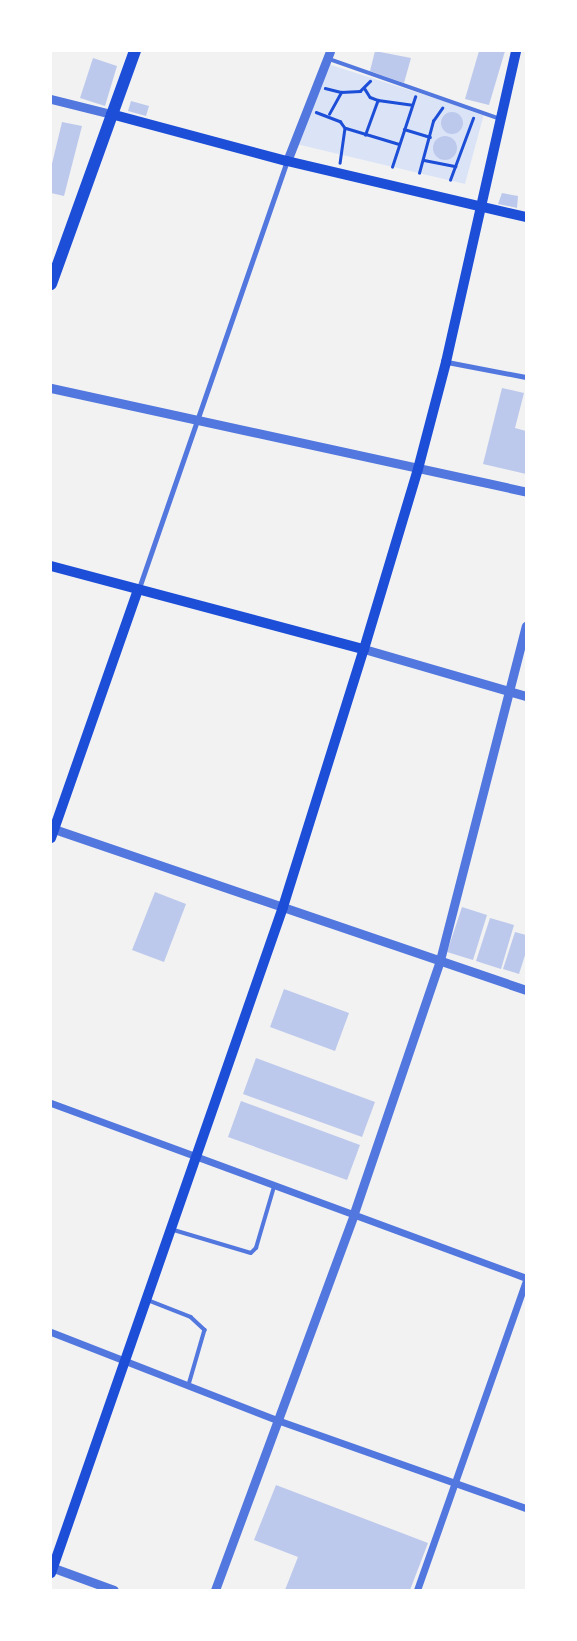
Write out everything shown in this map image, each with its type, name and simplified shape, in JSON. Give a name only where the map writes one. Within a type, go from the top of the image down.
[{"type":"main road","points":[[51,284],[135,51]]},
{"type":"main road","points":[[51,1569],[127,1360],[283,907],[364,649],[418,469],[446,362],[516,51]]},
{"type":"main road","points":[[111,114],[287,161],[526,217]]},
{"type":"main road","points":[[51,566],[364,649]]},
{"type":"main road","points":[[52,832],[138,590]]},
{"type":"street","points":[[138,590],[287,161],[329,54]]},
{"type":"street","points":[[51,99],[111,114]]},
{"type":"street","points":[[446,362],[526,377]]},
{"type":"street","points":[[51,388],[196,422],[526,492]]},
{"type":"street","points":[[215,1590],[353,1216],[440,960],[526,626]]},
{"type":"street","points":[[364,649],[526,696]]},
{"type":"street","points":[[52,832],[526,990]]},
{"type":"street","points":[[51,1103],[526,1279],[417,1590]]},
{"type":"street","points":[[51,1332],[277,1420],[526,1508]]},
{"type":"street","points":[[51,1569],[114,1590]]},
{"type":"lane","points":[[329,54],[501,119]]},
{"type":"lane","points":[[172,1229],[249,1254],[256,1248],[274,1187]]},
{"type":"lane","points":[[148,1300],[202,1325],[205,1335],[188,1385]]},
{"type":"path","points":[[319,86],[341,92],[364,88],[373,78]]},
{"type":"path","points":[[364,88],[370,97],[378,100],[412,105]]},
{"type":"path","points":[[329,115],[341,92]]},
{"type":"path","points":[[392,167],[416,92]]},
{"type":"path","points":[[365,135],[378,100]]},
{"type":"path","points":[[419,173],[433,121],[445,102]]},
{"type":"path","points":[[310,111],[329,115],[340,121],[345,128],[399,144]]},
{"type":"path","points":[[450,180],[476,112]]},
{"type":"path","points":[[339,173],[345,128]]},
{"type":"path","points":[[404,130],[430,137]]},
{"type":"path","points":[[423,160],[455,166]]},
{"type":"shaded area","points":[[328,64],[484,114],[465,184],[296,144]]},
{"type":"building","points":[[375,51],[411,58],[404,83],[370,71]]},
{"type":"building","points":[[479,51],[505,51],[489,105],[465,99]]},
{"type":"building","points":[[93,58],[117,66],[105,106],[80,98]]},
{"type":"building","points":[[131,101],[149,106],[146,116],[128,111]]},
{"type":"building","points":[[452,112],[460,115],[463,123],[460,131],[452,134],[444,131],[441,123],[444,115]]},
{"type":"building","points":[[62,122],[82,126],[64,196],[51,193],[51,168]]},
{"type":"building","points":[[445,136],[453,140],[457,148],[453,156],[445,160],[437,156],[433,148],[437,140]]},
{"type":"building","points":[[502,193],[518,196],[517,208],[498,204]]},
{"type":"building","points":[[502,388],[524,393],[515,428],[526,431],[526,474],[483,464]]},
{"type":"building","points":[[155,892],[186,904],[164,962],[132,950]]},
{"type":"building","points":[[462,907],[487,915],[473,960],[447,952]]},
{"type":"building","points":[[490,918],[514,925],[501,969],[476,961]]},
{"type":"building","points":[[515,932],[526,935],[526,952],[519,974],[503,969]]},
{"type":"building","points":[[284,989],[349,1013],[335,1051],[270,1027]]},
{"type":"building","points":[[256,1058],[375,1102],[362,1137],[243,1094]]},
{"type":"building","points":[[241,1101],[360,1145],[347,1180],[228,1137]]},
{"type":"building","points":[[276,1485],[428,1543],[410,1590],[285,1590],[298,1557],[254,1540]]}]
